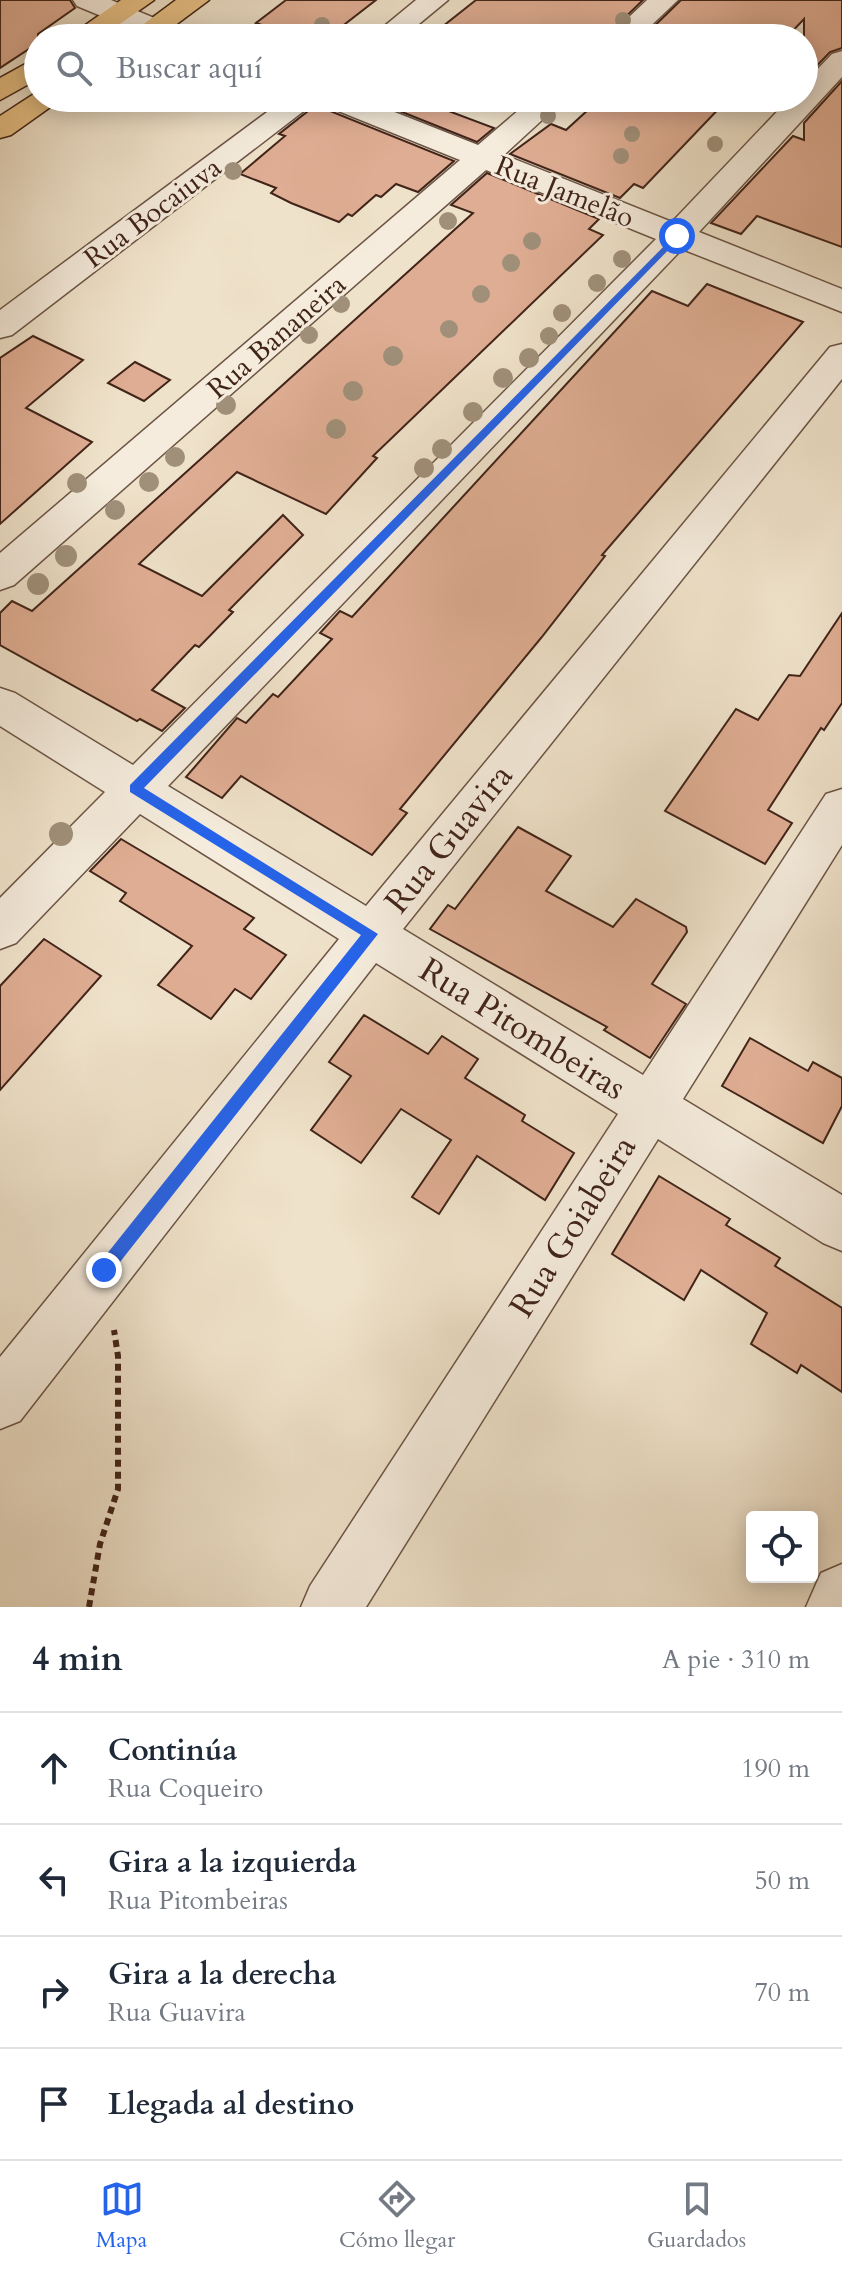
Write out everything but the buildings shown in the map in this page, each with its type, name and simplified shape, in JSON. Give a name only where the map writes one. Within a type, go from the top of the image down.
[{"type":"main road","points":[[169,24],[195,0]]},
{"type":"main road","points":[[102,24],[130,6]]},
{"type":"main road","points":[[0,91],[24,75]]},
{"type":"main road","points":[[0,129],[26,112]]},
{"type":"street","points":[[87,0],[130,6],[147,24]]},
{"type":"street","points":[[402,24],[434,0]]},
{"type":"street","points":[[637,24],[664,0]]},
{"type":"street","points":[[818,86],[842,60]]},
{"type":"street","name":"Rua Bocaiuva","points":[[0,327],[286,112]]},
{"type":"street","name":"Rua Jamelão","points":[[367,112],[842,301]]},
{"type":"street","name":"Rua Bananeira","points":[[0,575],[535,112]]},
{"type":"street","points":[[0,929],[677,236],[793,112]]},
{"type":"street","name":"Rua Guavira","points":[[0,1401],[371,934],[842,355]]},
{"type":"street","name":"Rua Pitombeiras","points":[[0,705],[842,1225]]},
{"type":"street","name":"Rua Goiabeira","points":[[331,1607],[842,807]]},
{"type":"street","points":[[836,1607],[842,1594]]},
{"type":"path","points":[[89,1607],[100,1544],[118,1489],[118,1356],[104,1270]]},
{"type":"route","points":[[104,1270],[371,934],[135,789],[677,236]]}]
